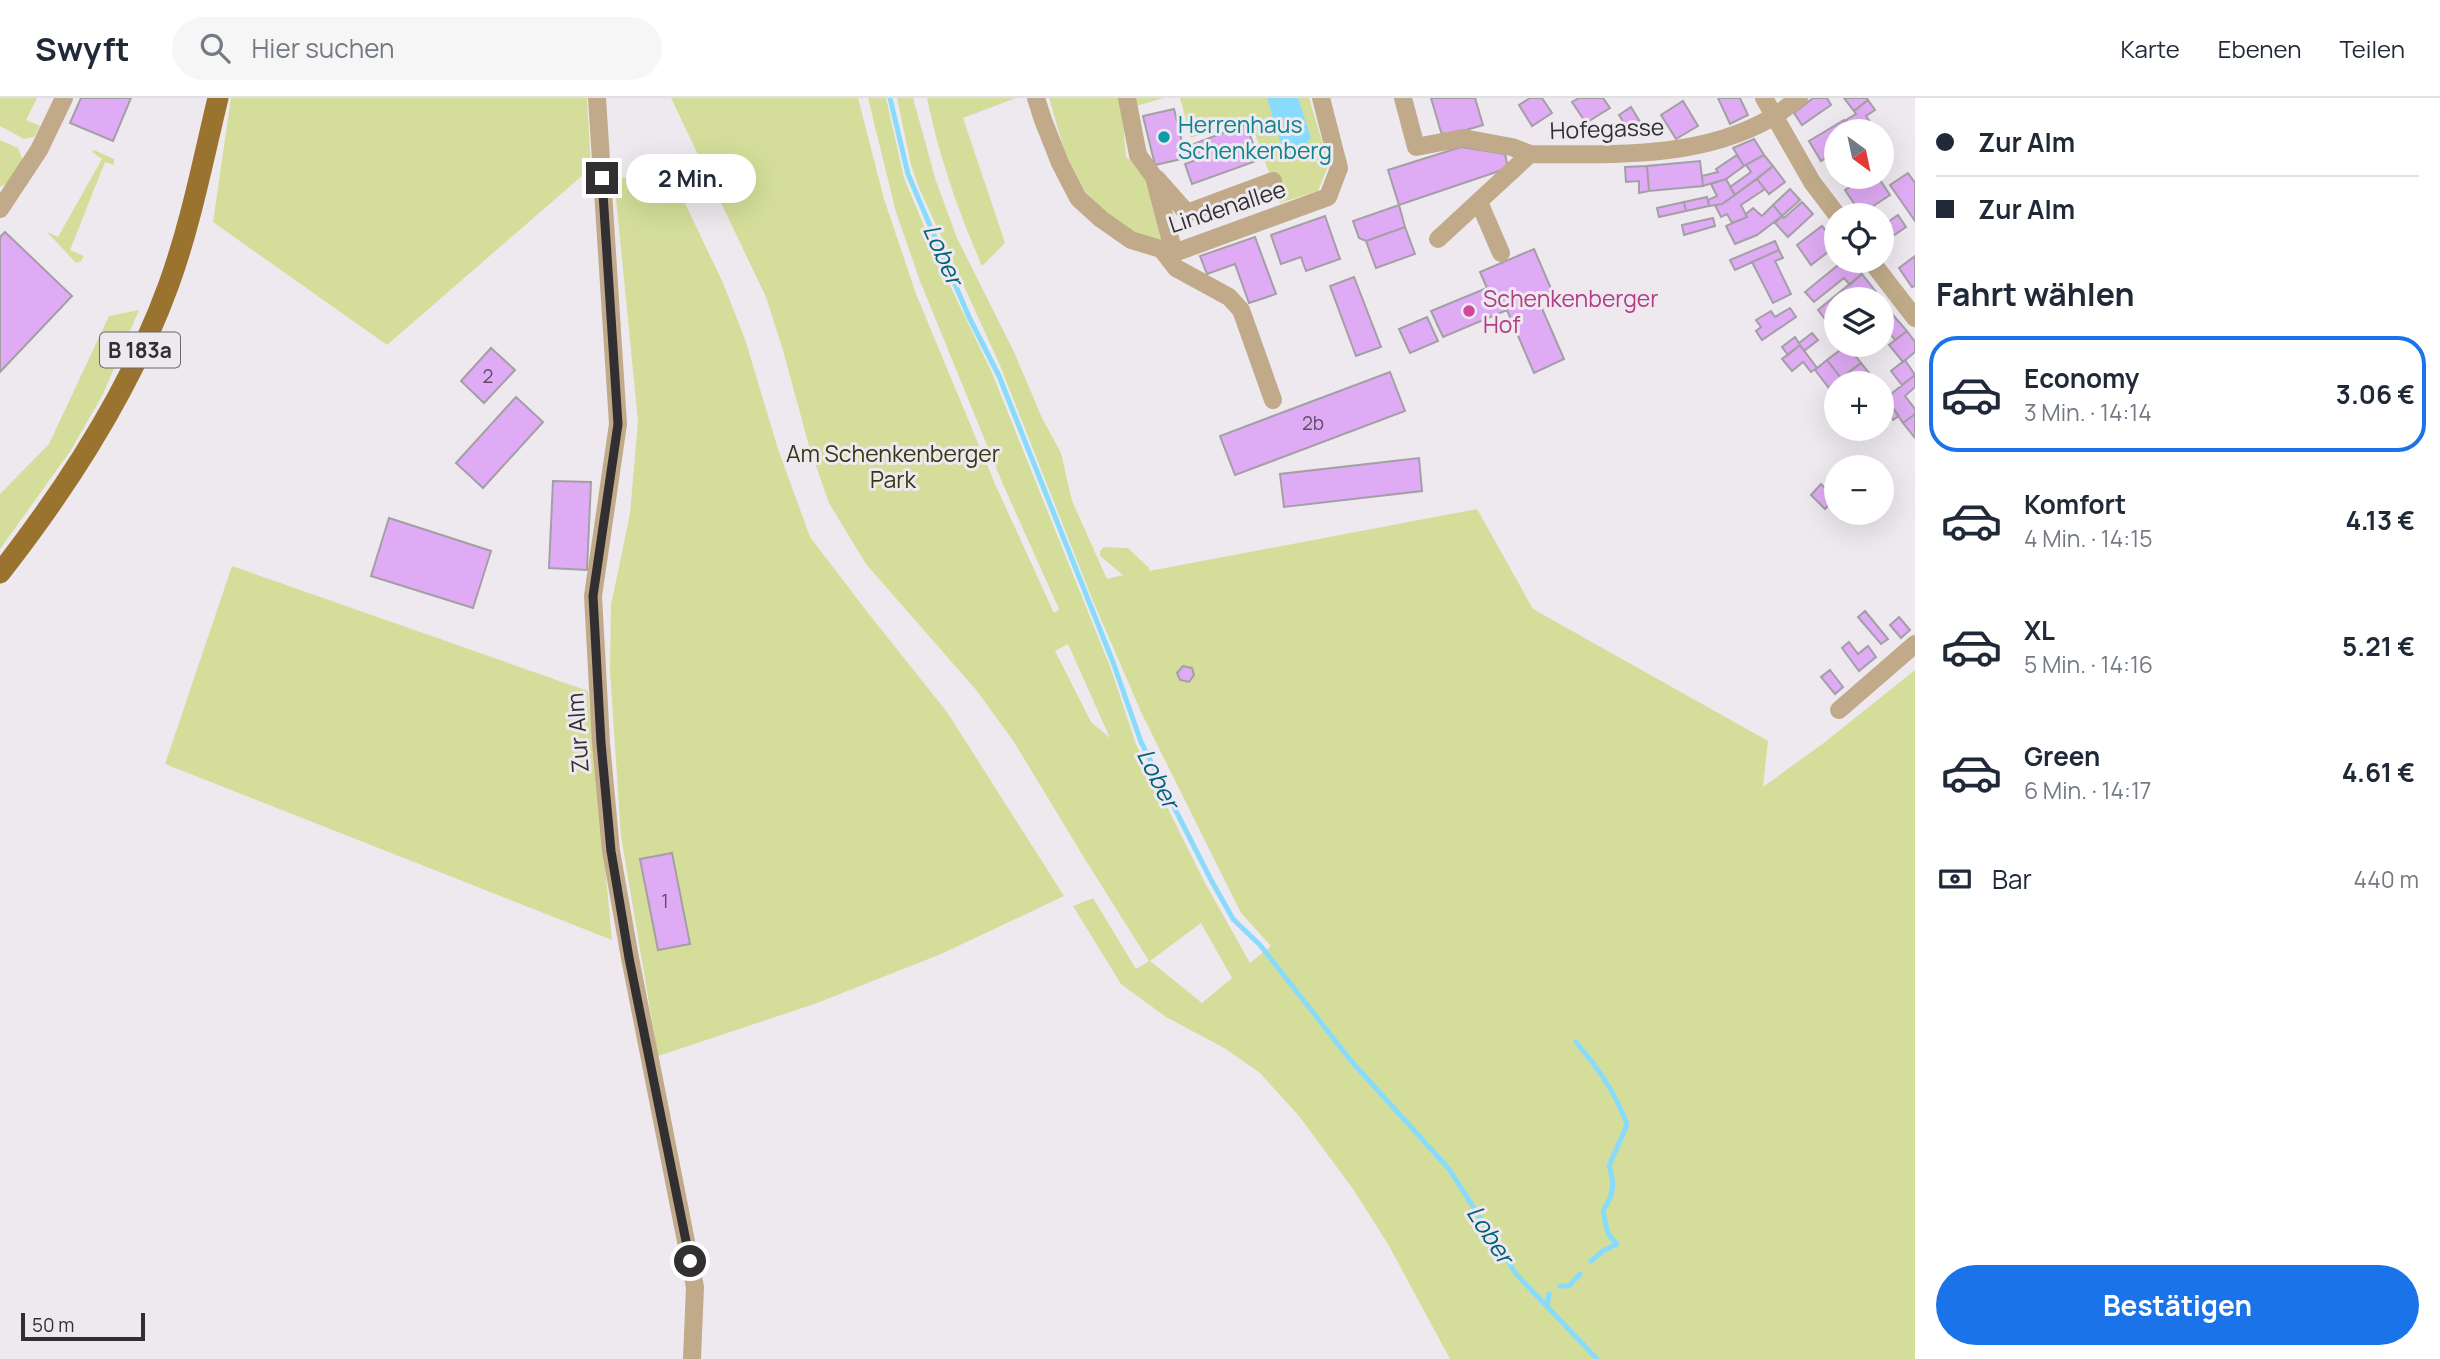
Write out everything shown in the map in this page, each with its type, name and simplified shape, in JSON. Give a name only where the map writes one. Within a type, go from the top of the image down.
[{"type":"main road","name":"B 183a","points":[[0,573],[33,530],[107,419],[145,340],[169,285],[191,213],[218,98]]},
{"type":"street","points":[[0,208],[39,150],[64,98]]},
{"type":"street","name":"Zur Alm","points":[[597,98],[618,424],[593,596],[601,743],[611,851],[629,958],[695,1287],[692,1359]]},
{"type":"street","name":"Lindenallee","points":[[1036,98],[1060,163],[1078,198],[1130,240],[1168,252],[1328,197],[1339,168],[1321,98]]},
{"type":"street","points":[[1127,98],[1138,155],[1187,213],[1273,181]]},
{"type":"street","points":[[1402,98],[1416,147],[1463,138],[1512,147],[1530,154]]},
{"type":"street","points":[[1764,98],[1812,182],[1828,203]]},
{"type":"street","name":"Hofegasse","points":[[1438,239],[1530,154],[1625,154],[1681,150],[1723,139],[1773,117],[1799,98]]},
{"type":"street","points":[[1154,177],[1168,252],[1176,268],[1229,297],[1241,310],[1273,400]]},
{"type":"street","points":[[1479,202],[1501,253]]},
{"type":"street","points":[[1880,273],[1915,318]]},
{"type":"street","points":[[1839,710],[1915,644]]},
{"type":"green space","points":[[0,98],[37,98],[26,120],[40,126],[34,137],[24,139],[0,126]]},
{"type":"green space","points":[[231,98],[587,98],[591,168],[387,345],[213,222]]},
{"type":"green space","name":"Am Schenkenberger Park","points":[[671,98],[858,98],[884,199],[916,294],[995,484],[1054,613],[1059,609],[1002,482],[920,281],[896,212],[868,98],[886,98],[904,178],[943,271],[992,373],[1111,669],[1136,744],[1204,881],[1250,963],[1271,946],[1241,913],[1142,714],[1093,601],[999,363],[919,188],[911,165],[897,98],[913,98],[936,181],[957,238],[1061,453],[1072,501],[1107,579],[1123,575],[1100,556],[1104,547],[1128,548],[1149,571],[1477,509],[1533,609],[1768,741],[1763,787],[1825,742],[1915,670],[1915,1359],[1450,1359],[1388,1244],[1353,1189],[1299,1116],[1260,1073],[1226,1049],[1166,1017],[1121,984],[1073,906],[1093,898],[1136,969],[1149,961],[1014,742],[977,691],[866,564],[829,503],[809,446],[766,297]],"holes":[[[1068,644],[1110,738],[1091,722],[1055,651]],[[1201,923],[1232,978],[1202,1003],[1150,961]]]},
{"type":"green space","points":[[927,98],[1016,98],[963,118],[1005,243],[982,266],[950,183]]},
{"type":"green space","points":[[1049,98],[1164,98],[1122,110],[1126,157],[1141,168],[1148,180],[1165,243],[1134,234],[1106,213],[1085,191],[1066,156]]},
{"type":"green space","points":[[1180,98],[1309,98],[1329,164],[1318,191],[1280,203],[1249,117],[1191,138]]},
{"type":"green space","points":[[0,140],[18,148],[23,160],[10,181],[0,187]]},
{"type":"green space","points":[[94,150],[114,159],[114,165],[105,162],[70,250],[84,256],[76,263],[47,232],[58,237],[102,159],[92,152]]},
{"type":"green space","points":[[672,176],[723,283],[745,339],[778,449],[810,537],[947,712],[1064,896],[941,954],[817,1003],[658,1056],[621,836],[610,671],[611,605],[630,514],[638,421],[614,178]]},
{"type":"green space","points":[[139,310],[103,394],[71,450],[0,549],[0,494],[49,444],[109,316]]},
{"type":"green space","points":[[232,566],[588,691],[612,940],[165,764]]},
{"type":"water","points":[[1267,98],[1298,98],[1311,138],[1295,156],[1283,151]]},
{"type":"building","points":[[81,98],[131,98],[113,141],[70,123]]},
{"type":"building","points":[[1431,98],[1475,98],[1483,125],[1446,136],[1441,132]]},
{"type":"building","points":[[1530,98],[1542,98],[1552,113],[1532,126],[1519,105]]},
{"type":"building","points":[[1579,98],[1603,98],[1610,108],[1586,123],[1572,102]]},
{"type":"building","points":[[1718,98],[1740,98],[1748,115],[1730,124]]},
{"type":"building","points":[[1813,98],[1827,98],[1831,105],[1802,125],[1794,113]]},
{"type":"building","points":[[1844,98],[1867,98],[1868,100],[1854,111]]},
{"type":"building","points":[[1868,100],[1875,110],[1866,116],[1868,119],[1848,119],[1856,114],[1854,111]]},
{"type":"building","points":[[1683,101],[1698,126],[1676,139],[1661,115]]},
{"type":"building","points":[[1631,107],[1643,127],[1631,134],[1619,115]]},
{"type":"building","name":"Herrenhaus Schenkenberg","points":[[1174,109],[1186,158],[1155,165],[1143,116]]},
{"type":"building","points":[[1246,124],[1259,160],[1192,184],[1185,164],[1196,160],[1191,145]]},
{"type":"building","points":[[1824,132],[1824,159],[1821,161],[1809,141]]},
{"type":"building","points":[[1754,139],[1764,155],[1744,166],[1733,148]]},
{"type":"building","points":[[1461,147],[1505,154],[1508,168],[1399,205],[1388,170]]},
{"type":"building","points":[[1737,155],[1744,166],[1726,179],[1703,186],[1702,176],[1718,172],[1716,169]]},
{"type":"building","points":[[1764,155],[1773,166],[1735,195],[1730,187],[1751,172],[1746,165]]},
{"type":"building","points":[[1700,161],[1703,186],[1649,191],[1647,166]]},
{"type":"building","points":[[1647,166],[1649,191],[1639,193],[1639,181],[1626,182],[1625,167]]},
{"type":"building","points":[[1773,166],[1785,182],[1769,194],[1757,179]]},
{"type":"building","points":[[1908,173],[1915,183],[1915,221],[1893,189],[1894,182]]},
{"type":"building","points":[[1726,179],[1735,195],[1722,204],[1709,206],[1708,200],[1717,196],[1711,184]]},
{"type":"building","points":[[1757,179],[1765,189],[1741,205],[1747,217],[1732,223],[1727,214],[1721,217],[1715,205],[1722,204]]},
{"type":"building","points":[[1790,189],[1800,200],[1782,216],[1773,205]]},
{"type":"building","points":[[1886,189],[1890,195],[1878,203],[1854,203],[1845,190]]},
{"type":"building","points":[[1707,197],[1709,206],[1686,211],[1684,202]]},
{"type":"building","points":[[1684,202],[1686,211],[1659,217],[1657,208]]},
{"type":"building","points":[[1802,202],[1813,214],[1788,237],[1775,223]]},
{"type":"building","points":[[1399,205],[1405,227],[1366,241],[1359,238],[1353,221]]},
{"type":"building","points":[[1773,205],[1782,216],[1757,235],[1735,244],[1726,226],[1747,217],[1746,214],[1753,208],[1762,216]]},
{"type":"building","points":[[1898,215],[1906,227],[1894,235],[1894,218]]},
{"type":"building","points":[[1325,216],[1340,259],[1306,271],[1301,257],[1281,264],[1271,235]]},
{"type":"building","points":[[1713,218],[1715,226],[1684,235],[1682,225]]},
{"type":"building","points":[[1822,226],[1824,228],[1824,255],[1811,265],[1797,245]]},
{"type":"building","points":[[1405,227],[1415,254],[1376,268],[1366,241]]},
{"type":"building","points":[[5,232],[72,296],[0,372],[0,237]]},
{"type":"building","points":[[1255,237],[1276,294],[1249,303],[1235,264],[1207,274],[1200,256]]},
{"type":"building","points":[[1775,241],[1779,250],[1735,270],[1730,260]]},
{"type":"building","name":"Schenkenberger Hof","points":[[1534,249],[1552,291],[1537,297],[1564,359],[1534,373],[1507,310],[1443,337],[1431,311],[1487,288],[1480,272]]},
{"type":"building","points":[[1779,250],[1783,258],[1775,261],[1791,294],[1773,303],[1752,262]]},
{"type":"building","points":[[1915,256],[1915,286],[1912,287],[1899,268]]},
{"type":"building","points":[[1828,273],[1862,274],[1850,285],[1844,278],[1833,287],[1824,287],[1824,294],[1814,302],[1805,292]]},
{"type":"building","points":[[1862,274],[1872,287],[1846,287]]},
{"type":"building","points":[[1354,277],[1381,347],[1356,356],[1330,286]]},
{"type":"building","points":[[1824,305],[1824,318],[1818,310]]},
{"type":"building","points":[[1790,308],[1796,317],[1762,340],[1756,331],[1761,327],[1756,320],[1771,311],[1775,317]]},
{"type":"building","points":[[1894,316],[1907,331],[1894,339]]},
{"type":"building","points":[[1427,317],[1438,341],[1410,353],[1399,329]]},
{"type":"building","points":[[1907,331],[1915,342],[1915,352],[1903,362],[1894,351],[1894,341]]},
{"type":"building","points":[[1812,333],[1818,340],[1804,351],[1800,345],[1788,355],[1782,347],[1795,337],[1799,343]]},
{"type":"building","points":[[1800,345],[1817,368],[1811,372],[1803,362],[1792,371],[1782,359]]},
{"type":"building","points":[[491,348],[515,370],[484,403],[461,381]]},
{"type":"building","points":[[1831,357],[1856,357],[1861,363],[1850,371],[1836,371],[1827,360]]},
{"type":"building","points":[[1827,360],[1836,371],[1824,371],[1824,382],[1815,370]]},
{"type":"building","points":[[1905,360],[1915,375],[1902,385],[1894,371],[1891,371]]},
{"type":"building","points":[[1861,363],[1868,371],[1850,371]]},
{"type":"building","points":[[1390,372],[1405,411],[1235,475],[1220,436]]},
{"type":"building","points":[[1915,375],[1915,387],[1905,396],[1915,409],[1915,414],[1903,423],[1894,410],[1894,392]]},
{"type":"building","points":[[516,397],[543,422],[483,488],[456,463]]},
{"type":"building","points":[[1915,414],[1915,438],[1903,423]]},
{"type":"building","points":[[1419,458],[1422,491],[1284,507],[1280,474]]},
{"type":"building","points":[[553,481],[591,482],[587,570],[549,568]]},
{"type":"building","points":[[1821,484],[1824,487],[1824,508],[1811,495]]},
{"type":"building","points":[[389,518],[491,551],[473,608],[371,576]]},
{"type":"building","points":[[1865,611],[1888,639],[1881,644],[1858,617]]},
{"type":"building","points":[[1899,617],[1910,630],[1901,638],[1890,625]]},
{"type":"building","points":[[1849,642],[1858,654],[1868,646],[1876,657],[1859,671],[1842,648]]},
{"type":"building","points":[[1183,666],[1192,668],[1194,675],[1189,682],[1180,680],[1177,673]]},
{"type":"building","points":[[1830,670],[1843,687],[1835,694],[1821,677]]},
{"type":"building","points":[[672,853],[690,944],[658,950],[640,859]]},
{"type":"waterway","name":"Lober","points":[[890,98],[908,174],[969,317],[999,376],[1113,662],[1141,742],[1210,878],[1233,919],[1260,945],[1352,1062],[1449,1169],[1516,1274],[1597,1359]]},
{"type":"waterway","points":[[1576,1042],[1606,1081],[1627,1125],[1609,1166],[1612,1189],[1603,1211],[1608,1234],[1617,1244],[1591,1261]]},
{"type":"waterway","points":[[1560,1286],[1569,1286],[1580,1274]]},
{"type":"waterway","points":[[1547,1306],[1549,1294]]},
{"type":"place","name":"Herrenhaus Schenkenberg","points":[[1164,137]]},
{"type":"place","name":"Schenkenberger Hof","points":[[1469,311]]},
{"type":"route","points":[[602,178],[618,424],[593,596],[601,743],[611,851],[629,958],[690,1261]]}]
